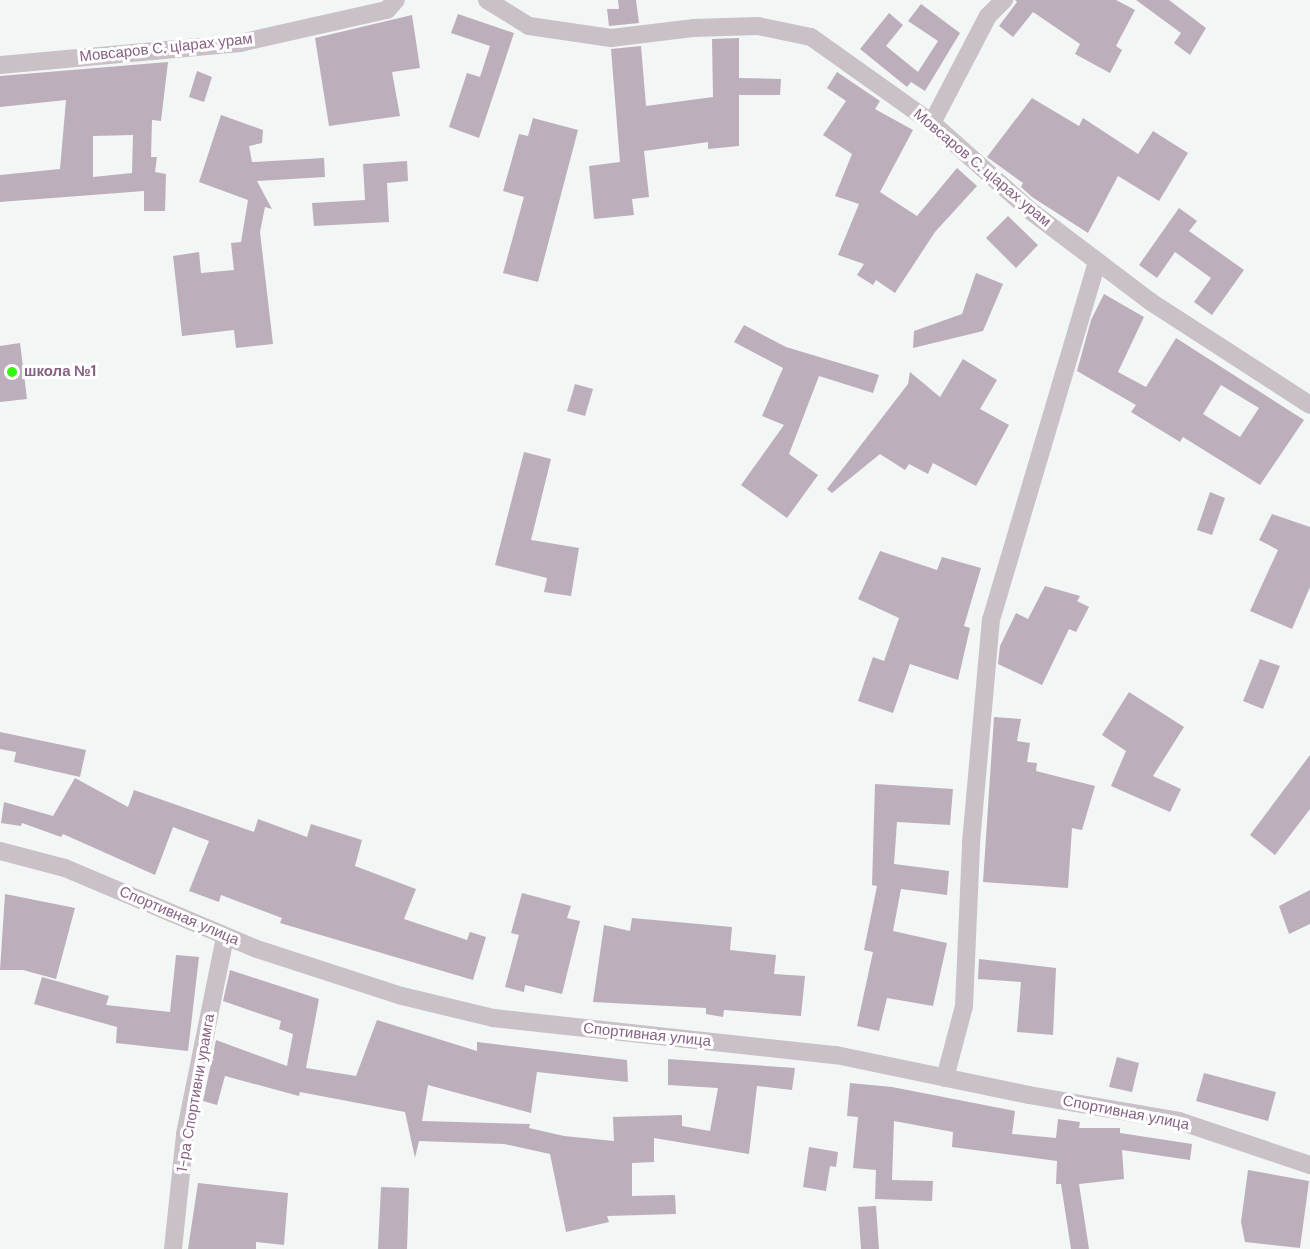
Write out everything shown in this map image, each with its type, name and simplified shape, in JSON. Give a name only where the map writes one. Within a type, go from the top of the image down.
[{"type":"street","name":"Мовсаров С. цIарах урам","points":[[0,65],[240,43],[387,10],[396,0]]},
{"type":"street","name":"Мовсаров С. цIарах урам","points":[[487,0],[530,26],[611,38],[694,28],[758,26],[811,37],[932,123],[1032,212],[1151,302],[1310,405]]},
{"type":"street","points":[[932,123],[988,16],[1004,0]]},
{"type":"street","points":[[945,1078],[964,1006],[971,843],[991,620],[1097,261]]},
{"type":"street","name":"Спортивная улица","points":[[0,851],[65,868],[225,937],[402,996],[493,1018],[836,1055],[945,1078],[1179,1121],[1310,1165]]},
{"type":"street","name":"1-ра Спортивни урамга","points":[[173,1249],[185,1134],[225,937]]},
{"type":"building","points":[[618,0],[636,0],[639,23],[609,26],[607,9],[619,9]]},
{"type":"building","points":[[1015,0],[1116,0],[1135,10],[1116,46],[1122,50],[1110,73],[1075,54],[1080,44],[1033,12],[1013,37],[999,26],[1017,2]]},
{"type":"building","points":[[1136,0],[1169,0],[1206,28],[1190,55],[1174,43],[1181,33]]},
{"type":"building","points":[[921,4],[960,33],[925,91],[911,82],[907,87],[860,49],[889,13],[903,25],[886,46],[918,72],[938,41],[908,21]]},
{"type":"building","points":[[458,14],[514,33],[479,138],[449,127],[467,73],[480,77],[490,46],[451,33]]},
{"type":"building","points":[[412,15],[420,68],[392,72],[400,116],[329,126],[315,38]]},
{"type":"building","points":[[739,38],[739,78],[781,79],[780,95],[739,95],[739,146],[708,149],[708,142],[644,151],[649,197],[632,199],[634,215],[594,219],[589,166],[620,162],[611,49],[641,46],[646,106],[713,97],[712,39]]},
{"type":"building","points":[[168,62],[161,121],[152,120],[151,157],[157,157],[155,172],[166,174],[165,211],[144,211],[144,191],[0,202],[0,175],[60,169],[66,100],[0,107],[0,76]],"holes":[[[133,135],[132,173],[93,177],[93,136]]]},
{"type":"building","points":[[197,71],[212,77],[204,102],[189,97]]},
{"type":"building","points":[[837,72],[880,101],[875,109],[913,130],[880,192],[917,216],[957,168],[977,186],[935,232],[895,293],[876,280],[873,285],[857,275],[864,264],[838,255],[859,204],[835,196],[852,154],[823,135],[846,101],[827,88]]},
{"type":"building","points":[[1032,98],[1079,126],[1083,118],[1138,154],[1153,131],[1188,153],[1159,201],[1118,176],[1088,233],[1032,197],[1021,187],[1023,183],[987,157]]},
{"type":"building","points":[[221,115],[263,130],[262,143],[249,146],[252,162],[324,158],[325,177],[257,181],[272,209],[265,207],[260,232],[273,344],[236,348],[234,330],[182,336],[173,256],[199,252],[201,273],[234,270],[231,243],[241,242],[248,200],[199,182]]},
{"type":"building","points":[[533,118],[578,130],[538,282],[503,273],[524,197],[503,191],[519,134],[528,136]]},
{"type":"building","points":[[407,161],[408,181],[387,183],[389,222],[314,226],[312,203],[365,200],[363,164]]},
{"type":"building","points":[[1179,208],[1197,221],[1189,231],[1244,270],[1212,315],[1194,302],[1211,278],[1175,252],[1157,278],[1139,265]]},
{"type":"building","points":[[1008,216],[1038,245],[1016,268],[986,238]]},
{"type":"building","points":[[976,273],[1003,284],[983,331],[913,348],[914,331],[962,314]]},
{"type":"building","points":[[1104,294],[1144,317],[1118,372],[1146,387],[1176,338],[1304,420],[1260,485],[1183,437],[1180,442],[1131,412],[1136,405],[1077,371],[1091,320]],"holes":[[[1221,385],[1259,408],[1240,437],[1203,414]]]},
{"type":"building","points":[[744,325],[786,347],[879,375],[873,393],[819,376],[789,454],[818,475],[787,518],[741,485],[784,425],[762,416],[783,368],[734,342]]},
{"type":"building","name":"школа №1","points":[[20,343],[27,399],[0,402],[0,346]]},
{"type":"building","points":[[963,359],[997,380],[980,409],[1009,425],[976,486],[933,463],[928,474],[909,464],[905,470],[880,454],[832,493],[827,489],[908,384],[910,372],[940,397]]},
{"type":"building","points":[[575,384],[593,389],[585,416],[567,411]]},
{"type":"building","points":[[524,452],[551,459],[531,540],[579,548],[571,596],[544,592],[547,578],[495,565]]},
{"type":"building","points":[[1210,492],[1225,498],[1212,535],[1197,530]]},
{"type":"building","points":[[1272,514],[1310,527],[1310,587],[1292,629],[1250,611],[1278,550],[1259,540]]},
{"type":"building","points":[[880,551],[937,570],[942,557],[981,568],[964,626],[970,628],[958,680],[910,664],[893,713],[858,701],[873,657],[884,661],[899,618],[858,599]]},
{"type":"building","points":[[1045,586],[1080,596],[1077,601],[1089,607],[1076,632],[1069,629],[1042,685],[998,664],[1000,646],[1016,613],[1028,619]]},
{"type":"building","points":[[1260,659],[1280,666],[1263,709],[1243,701]]},
{"type":"building","points":[[1129,692],[1184,727],[1153,776],[1181,789],[1170,812],[1111,786],[1126,751],[1102,735]]},
{"type":"building","points":[[994,717],[1021,719],[1017,741],[1030,743],[1027,762],[1037,763],[1036,771],[1095,786],[1082,830],[1072,828],[1068,888],[983,882]]},
{"type":"building","points":[[0,732],[86,750],[80,777],[14,762],[16,752],[0,749]]},
{"type":"building","points":[[1310,755],[1310,809],[1275,855],[1250,835]]},
{"type":"building","points":[[75,778],[128,807],[134,790],[254,832],[258,819],[307,837],[311,824],[362,840],[355,866],[416,889],[404,919],[467,940],[470,932],[486,937],[473,980],[280,923],[282,918],[221,895],[219,902],[189,891],[209,841],[173,827],[155,875],[63,834],[61,837],[22,823],[21,826],[1,823],[4,802],[53,816]]},
{"type":"building","points":[[875,784],[953,789],[950,825],[897,822],[894,864],[949,871],[947,895],[901,889],[893,931],[947,943],[933,1006],[887,998],[879,1031],[857,1026],[873,952],[864,950],[877,886],[872,885]]},
{"type":"building","points":[[1310,890],[1310,924],[1289,934],[1279,906]]},
{"type":"building","points":[[522,893],[571,906],[567,918],[580,921],[562,994],[525,985],[524,992],[505,987],[519,935],[511,933]]},
{"type":"building","points":[[5,894],[75,908],[56,979],[23,970],[0,970]]},
{"type":"building","points":[[632,918],[732,927],[730,950],[776,955],[774,974],[805,976],[801,1016],[724,1010],[723,1017],[706,1014],[706,1008],[593,1002],[604,925],[630,931]]},
{"type":"building","points":[[176,955],[199,957],[188,1051],[116,1043],[117,1027],[34,1004],[42,977],[109,996],[106,1005],[170,1012]]},
{"type":"building","points":[[979,959],[1056,968],[1053,1035],[1017,1032],[1021,982],[978,979]]},
{"type":"building","points":[[230,970],[319,999],[306,1068],[356,1076],[377,1020],[477,1051],[477,1042],[627,1060],[628,1082],[537,1072],[531,1113],[428,1085],[422,1121],[530,1124],[529,1128],[564,1136],[614,1141],[613,1117],[682,1115],[682,1126],[710,1131],[718,1088],[668,1085],[668,1059],[795,1068],[792,1090],[757,1086],[749,1154],[654,1138],[654,1162],[632,1163],[632,1196],[675,1195],[676,1214],[607,1216],[609,1222],[566,1232],[550,1154],[504,1144],[419,1141],[415,1158],[405,1112],[300,1092],[299,1096],[225,1076],[217,1105],[203,1101],[216,1040],[287,1066],[293,1034],[279,1029],[281,1021],[223,1001]]},
{"type":"building","points":[[1117,1057],[1139,1063],[1132,1092],[1109,1087]]},
{"type":"building","points":[[1204,1073],[1276,1092],[1268,1121],[1196,1101]]},
{"type":"building","points":[[850,1083],[892,1087],[1015,1111],[1012,1134],[1056,1138],[1058,1119],[1080,1122],[1079,1128],[1120,1128],[1120,1133],[1192,1144],[1190,1160],[1122,1150],[1124,1179],[1079,1184],[1089,1249],[1071,1249],[1061,1184],[1056,1184],[1057,1161],[952,1147],[953,1132],[894,1121],[892,1180],[933,1181],[932,1201],[875,1199],[876,1170],[853,1168],[858,1117],[847,1116]]},
{"type":"building","points":[[809,1147],[838,1152],[836,1167],[830,1166],[826,1191],[803,1187]]},
{"type":"building","points":[[1248,1170],[1309,1181],[1300,1248],[1245,1242],[1241,1222]]},
{"type":"building","points":[[198,1183],[288,1193],[284,1245],[256,1242],[256,1249],[188,1249]]},
{"type":"building","points":[[381,1187],[409,1188],[407,1249],[378,1249]]},
{"type":"building","points":[[876,1206],[879,1249],[861,1249],[858,1207]]},
{"type":"place","name":"школа №1","points":[[12,372]]}]
